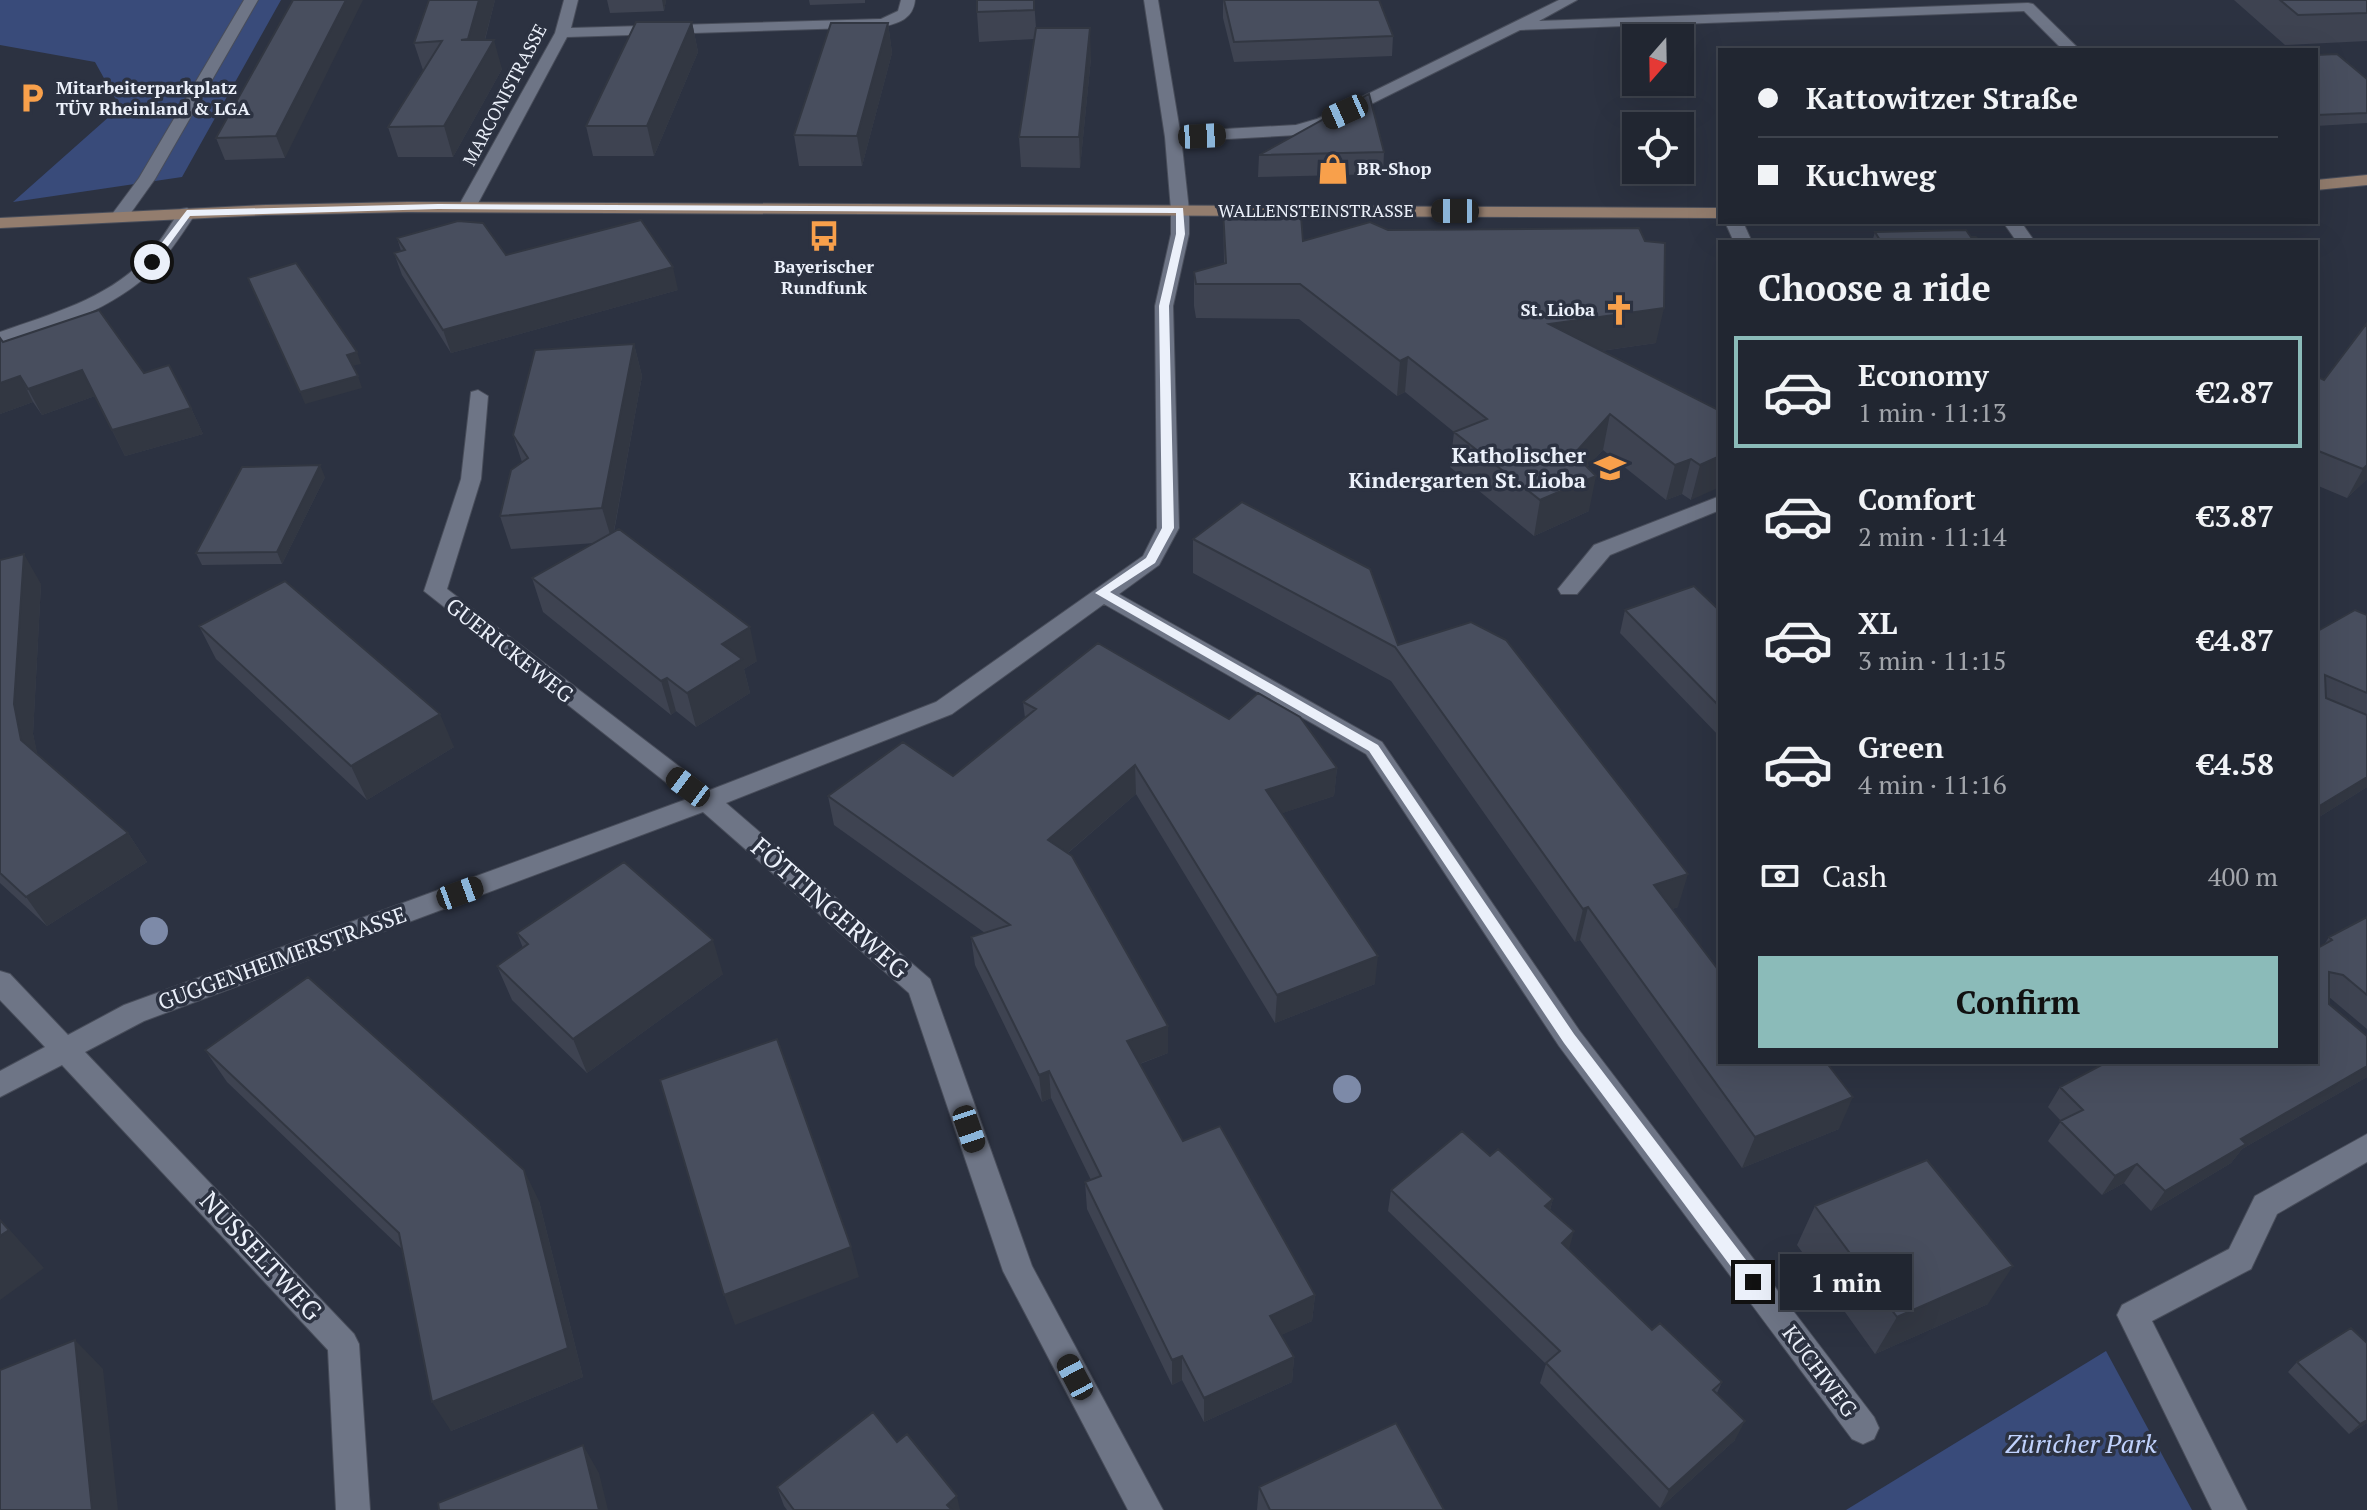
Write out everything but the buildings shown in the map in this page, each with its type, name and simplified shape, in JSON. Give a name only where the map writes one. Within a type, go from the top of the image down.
[{"type":"street","points":[[119,217],[147,179],[251,0]]},
{"type":"street","name":"MARCONISTRASSE","points":[[467,207],[562,33],[571,0]]},
{"type":"street","points":[[562,33],[882,23],[901,18],[908,9],[908,0]]},
{"type":"street","name":"GUGGENHEIMERSTRASSE","points":[[0,1085],[134,1013],[707,801],[944,708],[1151,560],[1168,528],[1164,306],[1178,247],[1180,210],[1173,137],[1151,0]]},
{"type":"street","points":[[1173,137],[1297,130],[1356,107],[1570,0]]},
{"type":"street","points":[[1518,26],[2028,7],[2070,48]]},
{"type":"street","points":[[2318,185],[2367,180]]},
{"type":"street","name":"WALLENSTEINSTRASSE","points":[[0,223],[187,213],[467,207],[1718,213]]},
{"type":"street","points":[[0,338],[65,315],[134,279],[152,262],[187,213]]},
{"type":"street","name":"GUERICKEWEG","points":[[478,396],[471,479],[435,591],[707,801]]},
{"type":"street","points":[[1569,589],[1602,550],[1718,503]]},
{"type":"street","name":"KUCHWEG","points":[[1101,593],[1374,748],[1569,1038],[1863,1428]]},
{"type":"street","name":"FÖTTINGERWEG","points":[[707,801],[920,987],[1018,1271],[1146,1510]]},
{"type":"street","name":"NUSSELTWEG","points":[[0,982],[343,1344],[353,1510]]},
{"type":"street","points":[[2230,1510],[2133,1315],[2240,1259],[2266,1205],[2367,1147]]},
{"type":"green space","points":[[0,0],[281,0],[182,177],[13,202],[120,107],[95,62],[0,45]]},
{"type":"green space","name":"Züricher Park","points":[[2106,1351],[2192,1510],[1846,1510]]},
{"type":"place","name":"Mitarbeiterparkplatz TÜV Rheinland & LGA","points":[[32,98]]},
{"type":"place","name":"BR-Shop","points":[[1333,169]]},
{"type":"place","name":"Bayerischer Rundfunk","points":[[824,236]]},
{"type":"place","name":"St. Lioba","points":[[1619,310]]},
{"type":"place","name":"Katholischer Kindergarten St. Lioba","points":[[1610,468]]},
{"type":"route","points":[[152,262],[187,213],[438,207],[1180,210],[1176,259],[1164,306],[1168,528],[1151,560],[1101,593],[1374,748],[1569,1038],[1753,1282]]}]
